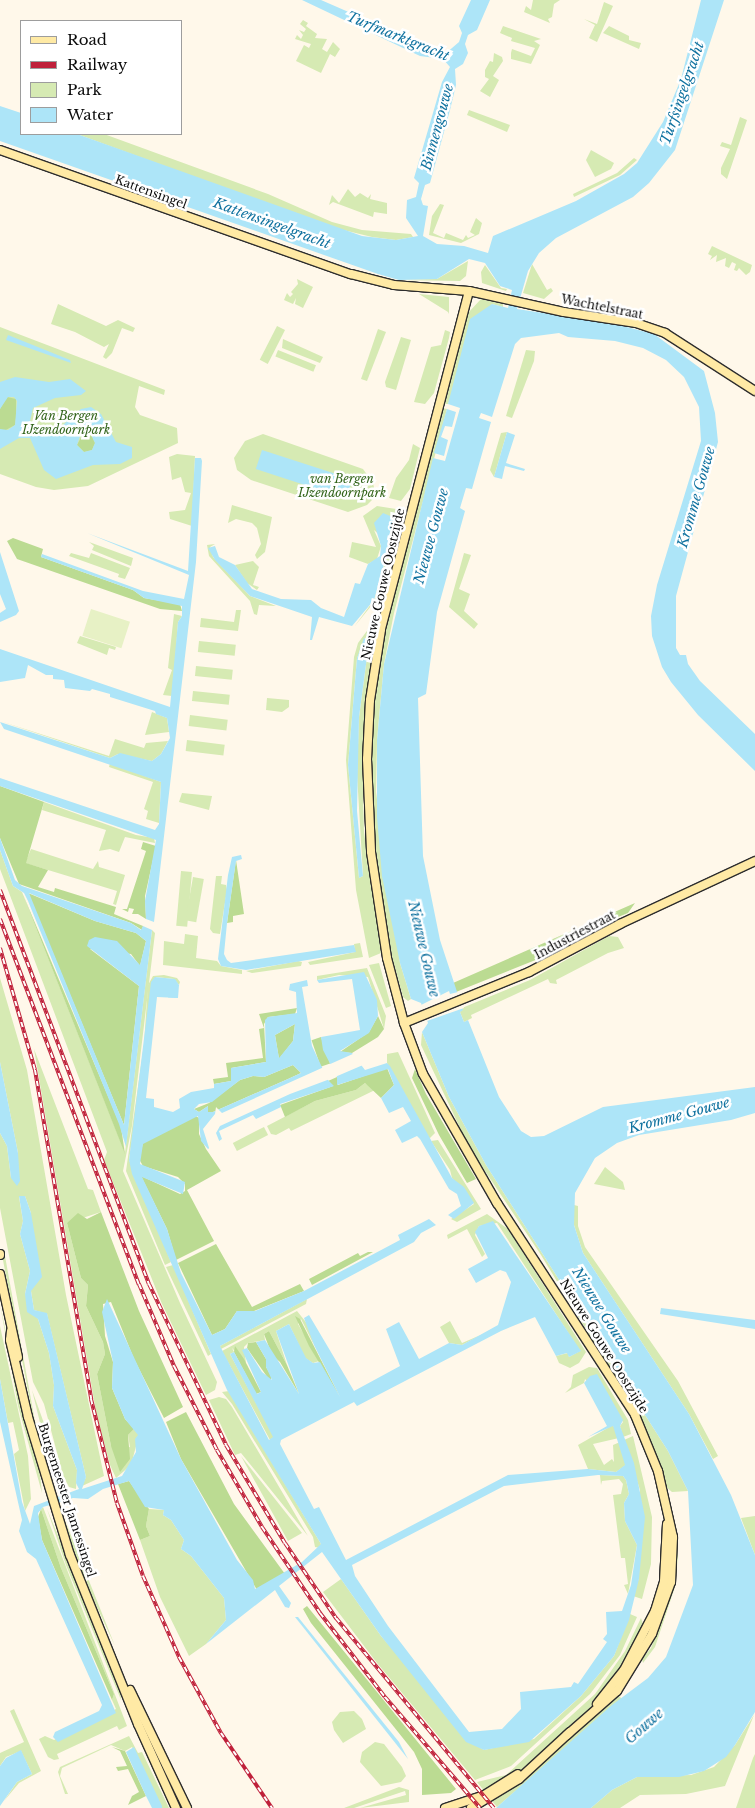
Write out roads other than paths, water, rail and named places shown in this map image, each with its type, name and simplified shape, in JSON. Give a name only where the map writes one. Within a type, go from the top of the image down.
[{"type":"main road","name":"Kattensingel","points":[[0,150],[351,274],[394,285],[469,291],[510,299]]},
{"type":"main road","name":"Nieuwe Gouwe Oostzijde","points":[[469,291],[387,604],[370,700],[367,759],[371,852],[386,949],[404,1023],[428,1082],[493,1193],[635,1415],[648,1441],[666,1502],[673,1537],[674,1562],[662,1612],[617,1691],[502,1792],[472,1808]]},
{"type":"main road","name":"Wachtelstraat","points":[[510,299],[564,312],[636,323],[665,333],[753,390]]},
{"type":"main road","name":"Industriestraat","points":[[404,1023],[529,972],[620,924],[755,861]]},
{"type":"main road","name":"Burgemeester Jamessingel","points":[[0,1274],[11,1331],[16,1343],[19,1374],[50,1492],[70,1554],[113,1657],[138,1724],[176,1808]]},
{"type":"main road","name":"Burgemeester Jamessingel","points":[[113,1657],[187,1808]]},
{"type":"main road","name":"Nieuwe Gouwe Oostzijde","points":[[445,1808],[483,1796],[538,1760]]},
{"type":"water","points":[[302,0],[321,0],[445,54],[459,42],[462,33],[459,26],[471,0],[490,0],[477,30],[468,35],[465,44],[468,53],[463,64],[455,69],[456,85],[450,110],[430,183],[425,185],[421,199],[423,205],[428,206],[423,236],[437,244],[464,246],[488,253],[493,236],[576,201],[624,174],[637,163],[663,122],[681,79],[701,0],[724,0],[675,150],[649,183],[633,197],[556,238],[539,253],[528,271],[517,309],[615,324],[654,334],[704,371],[715,413],[718,442],[676,596],[676,648],[680,655],[686,655],[688,664],[700,681],[755,734],[755,771],[698,715],[671,682],[662,667],[652,636],[651,616],[657,585],[701,441],[699,407],[684,377],[666,360],[643,348],[615,341],[568,337],[559,333],[521,338],[515,344],[492,417],[481,413],[479,418],[491,422],[472,489],[466,488],[460,508],[465,511],[437,612],[426,694],[418,698],[423,856],[440,940],[463,1010],[460,1012],[464,1022],[468,1020],[499,1097],[521,1131],[531,1137],[544,1136],[603,1107],[755,1087],[755,1113],[731,1120],[639,1135],[617,1143],[595,1158],[575,1193],[574,1225],[583,1253],[689,1414],[731,1495],[755,1555],[755,1712],[735,1745],[726,1757],[704,1771],[679,1777],[637,1777],[612,1790],[591,1808],[496,1808],[612,1705],[648,1678],[666,1657],[693,1585],[688,1491],[668,1451],[486,1165],[449,1097],[422,1032],[428,1023],[421,1003],[411,999],[400,963],[382,876],[377,817],[377,740],[384,664],[433,458],[445,461],[460,408],[448,404],[470,319],[492,304],[508,308],[512,290],[500,286],[485,263],[469,259],[437,279],[399,280],[378,274],[0,141],[0,106],[20,113],[20,135],[80,135],[362,236],[396,240],[418,236],[406,218],[407,200],[416,197],[419,183],[414,178],[442,82],[450,67],[443,59],[420,56]]},
{"type":"water","points":[[8,335],[70,360],[71,363],[6,340]]},
{"type":"water","points":[[15,377],[49,382],[70,379],[86,391],[81,395],[55,398],[33,408],[30,421],[34,429],[55,432],[81,409],[91,407],[101,414],[116,442],[132,447],[132,458],[120,464],[93,465],[56,479],[44,470],[30,438],[19,438],[0,449],[0,429],[8,430],[15,425],[17,401],[14,397],[8,397],[0,409],[0,382]],"holes":[[[87,426],[95,443],[92,450],[84,452],[77,445],[82,430]]]},
{"type":"water","points":[[447,409],[456,412],[452,427],[445,426],[441,437],[448,440],[444,456],[434,453]]},
{"type":"water","points":[[507,432],[515,435],[506,463],[525,469],[524,471],[505,466],[502,479],[494,477]]},
{"type":"water","points":[[262,450],[352,479],[346,498],[256,469]]},
{"type":"water","points":[[195,458],[201,458],[202,461],[196,562],[154,922],[146,919],[145,901],[156,840],[0,786],[0,778],[155,830],[159,824],[161,782],[4,729],[0,722],[110,758],[120,753],[152,761],[161,754],[170,738],[167,718],[156,714],[155,711],[110,697],[110,694],[92,689],[90,691],[65,688],[64,680],[53,679],[53,675],[46,675],[28,665],[25,678],[0,682],[0,649],[170,707],[178,622],[182,616],[182,606],[144,598],[133,590],[41,557],[42,554],[143,591],[184,599],[189,575],[87,533],[188,571]]},
{"type":"water","points":[[383,513],[395,518],[396,522],[374,600],[352,626],[319,617],[312,640],[310,640],[312,617],[250,596],[215,560],[208,548],[215,546],[219,557],[235,565],[252,589],[281,599],[311,600],[321,608],[344,617],[355,583],[360,584],[368,564],[380,556],[381,546],[374,523]]},
{"type":"water","points":[[0,552],[19,611],[16,615],[0,622],[0,613],[6,609],[0,594]]},
{"type":"water","points":[[364,638],[369,642],[359,717],[357,811],[363,876],[359,878],[348,765],[357,658]]},
{"type":"water","points":[[0,838],[15,880],[22,886],[131,923],[141,930],[143,926],[152,930],[126,1147],[119,1124],[28,901],[24,893],[13,886],[0,850]],"holes":[[[29,893],[95,921],[136,933],[146,941],[140,965],[117,941],[95,937],[89,940],[87,946],[139,986],[124,1125]]]},
{"type":"water","points":[[241,855],[242,859],[236,861],[227,923],[224,954],[227,960],[231,963],[354,945],[356,952],[246,970],[221,966],[218,959],[228,875],[232,857]]},
{"type":"water","points":[[364,972],[377,1000],[378,1016],[369,1033],[340,1051],[352,1053],[365,1070],[387,1063],[390,1066],[452,1178],[464,1187],[474,1203],[454,1219],[448,1215],[461,1206],[457,1194],[449,1189],[420,1139],[417,1136],[402,1143],[395,1130],[411,1121],[403,1107],[389,1113],[381,1098],[394,1085],[388,1069],[337,1085],[337,1077],[323,1050],[321,1037],[360,1030],[352,979],[319,983],[317,980]]},
{"type":"water","points":[[155,977],[175,979],[179,985],[178,998],[157,997],[146,1098],[154,1099],[154,1107],[173,1112],[180,1108],[179,1099],[191,1092],[214,1088],[214,1084],[231,1081],[231,1068],[266,1062],[265,1020],[268,1017],[297,1013],[296,992],[289,990],[290,984],[307,980],[308,986],[302,987],[312,1046],[328,1080],[334,1086],[280,1104],[281,1107],[256,1119],[253,1115],[219,1131],[222,1139],[208,1149],[201,1141],[198,1116],[143,1144],[140,1164],[185,1182],[183,1194],[142,1177],[167,1229],[181,1273],[212,1335],[225,1329],[237,1311],[255,1311],[304,1291],[400,1240],[398,1235],[429,1219],[436,1225],[421,1233],[414,1242],[220,1346],[269,1440],[273,1437],[230,1354],[234,1352],[257,1394],[261,1392],[242,1350],[247,1348],[262,1372],[272,1380],[266,1367],[266,1359],[256,1342],[265,1340],[299,1394],[276,1331],[289,1324],[306,1358],[313,1363],[320,1362],[340,1397],[314,1345],[304,1318],[309,1315],[354,1391],[400,1366],[386,1329],[399,1322],[419,1359],[449,1343],[462,1345],[498,1325],[511,1282],[506,1272],[500,1270],[476,1283],[468,1269],[488,1258],[475,1232],[479,1226],[493,1221],[581,1351],[569,1357],[567,1353],[556,1356],[535,1317],[501,1331],[357,1406],[354,1402],[281,1440],[280,1444],[314,1509],[319,1507],[346,1560],[508,1475],[588,1469],[616,1472],[625,1465],[613,1426],[588,1437],[607,1426],[584,1383],[590,1376],[597,1374],[623,1420],[620,1426],[634,1463],[645,1517],[639,1579],[629,1620],[614,1656],[581,1696],[529,1742],[484,1750],[466,1742],[381,1636],[322,1552],[279,1586],[291,1603],[289,1608],[285,1607],[275,1590],[206,1644],[226,1620],[224,1598],[191,1556],[181,1549],[184,1540],[171,1520],[163,1515],[164,1510],[145,1507],[129,1481],[103,1489],[88,1499],[73,1498],[43,1507],[38,1513],[42,1540],[116,1713],[58,1742],[53,1737],[55,1732],[99,1711],[102,1705],[36,1559],[27,1552],[19,1531],[22,1520],[0,1422],[0,1379],[22,1502],[30,1524],[34,1506],[79,1489],[76,1483],[77,1470],[53,1406],[54,1385],[49,1353],[38,1319],[27,1312],[25,1294],[30,1271],[20,1234],[23,1221],[19,1196],[25,1196],[31,1213],[42,1277],[31,1291],[34,1310],[47,1313],[86,1477],[82,1489],[122,1476],[136,1452],[135,1439],[138,1435],[125,1419],[112,1388],[113,1362],[102,1312],[107,1299],[181,1459],[237,1560],[253,1580],[255,1589],[302,1562],[321,1544],[227,1390],[132,1174],[129,1160],[151,982]],"holes":[[[295,1024],[293,1041],[279,1058],[275,1035]],[[293,1065],[301,1073],[213,1112],[208,1112],[208,1106],[199,1112],[194,1109],[199,1104],[212,1102],[240,1080],[253,1076],[264,1077]],[[598,1475],[623,1476],[626,1480],[629,1494],[624,1503],[625,1521],[637,1545],[631,1585],[622,1611],[606,1612],[607,1634],[603,1639],[607,1642],[578,1684],[574,1682],[571,1687],[520,1692],[521,1709],[502,1729],[469,1732],[388,1626],[355,1576],[352,1565],[504,1486]]]},
{"type":"water","points":[[0,1062],[18,1153],[20,1181],[17,1186],[11,1178],[7,1146],[0,1133]]},
{"type":"water","points":[[661,1308],[755,1320],[755,1329],[660,1314]]},
{"type":"water","points":[[295,1617],[298,1617],[399,1742],[408,1759]]},
{"type":"water","points":[[134,1747],[162,1808],[152,1808],[146,1796],[126,1752]]},
{"type":"water","points":[[21,1750],[32,1774],[17,1782],[0,1806],[0,1766],[6,1758]]},
{"type":"railway","points":[[0,890],[149,1284],[226,1445],[285,1543],[336,1618],[494,1808]]},
{"type":"railway","points":[[0,919],[139,1284],[174,1366],[217,1450],[262,1527],[320,1613],[385,1697],[480,1808]]},
{"type":"railway","points":[[0,948],[35,1070],[91,1399],[117,1503],[143,1576],[179,1657],[221,1733],[272,1808]]},
{"type":"water label","name":"Turfmarktgracht","points":[[398,36]]},
{"type":"water label","name":"Turfsingelgracht","points":[[682,93]]},
{"type":"water label","name":"Binnengouwe","points":[[437,127]]},
{"type":"water label","name":"Kattensingelgracht","points":[[272,223]]},
{"type":"water label","name":"Kromme Gouwe","points":[[696,497]]},
{"type":"water label","name":"Nieuwe Gouwe","points":[[431,536]]},
{"type":"water label","name":"Nieuwe Gouwe","points":[[424,949]]},
{"type":"water label","name":"Kromme Gouwe","points":[[679,1115]]},
{"type":"water label","name":"Nieuwe Gouwe","points":[[602,1310]]},
{"type":"water label","name":"Gouwe","points":[[644,1726]]},
{"type":"park label","name":"Van Bergen IJzendoornpark","points":[[66,423]]},
{"type":"park label","name":"van Bergen IJzendoornpark","points":[[342,486]]}]
